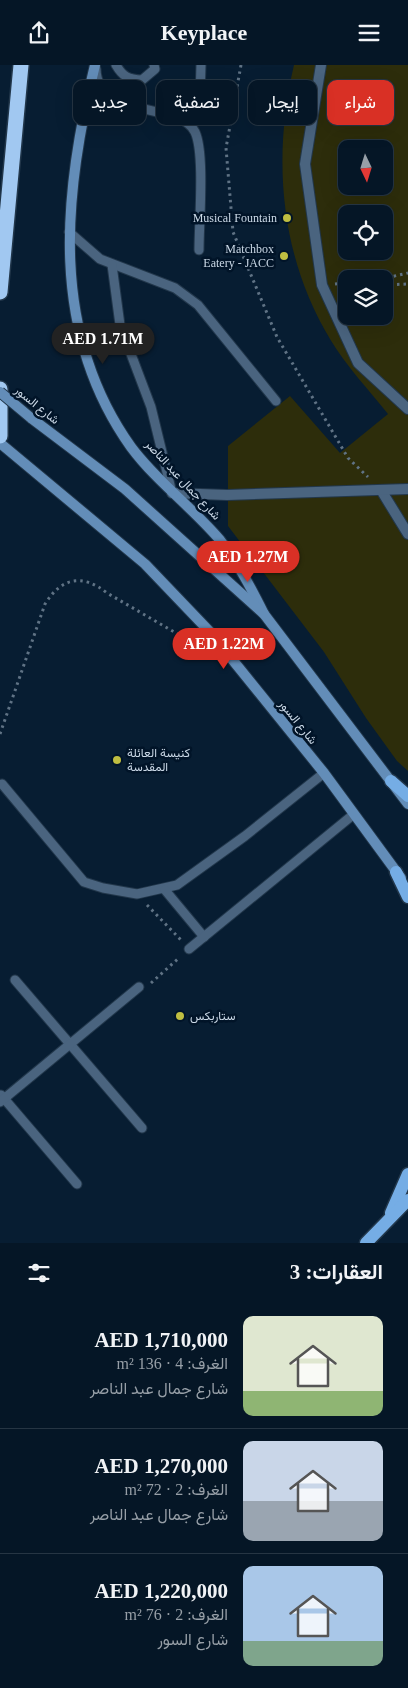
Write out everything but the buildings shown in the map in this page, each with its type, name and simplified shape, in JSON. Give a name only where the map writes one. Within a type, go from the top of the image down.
[{"type":"highway","points":[[0,292],[21,65]]},
{"type":"highway","points":[[0,390],[0,436]]},
{"type":"main road","name":"شارع جمال عبد الناصر","points":[[95,65],[75,162],[68,231],[69,271],[74,308],[83,344],[111,414],[131,446],[172,493],[219,539],[244,575],[264,615]]},
{"type":"main road","name":"شارع السور","points":[[0,390],[31,418],[125,489],[264,615],[408,804]]},
{"type":"main road","name":"شارع السور","points":[[0,443],[145,564],[210,633],[324,773],[408,887]]},
{"type":"main road","points":[[391,781],[408,797]]},
{"type":"main road","points":[[396,872],[408,897]]},
{"type":"main road","points":[[388,1222],[408,1174]]},
{"type":"main road","points":[[366,1243],[408,1200]]},
{"type":"street","points":[[321,65],[305,164],[322,285],[358,363],[408,409]]},
{"type":"street","points":[[172,493],[227,495],[408,489]]},
{"type":"street","points":[[381,490],[408,534]]},
{"type":"lane","points":[[95,65],[96,78],[104,92],[120,102],[186,121],[195,131],[200,149],[199,250]]},
{"type":"lane","points":[[116,65],[128,79],[142,80],[155,69],[154,65]]},
{"type":"lane","points":[[201,65],[201,80]]},
{"type":"lane","points":[[68,231],[89,251],[112,265],[162,282],[187,296],[198,305],[276,401]]},
{"type":"lane","points":[[112,265],[120,325],[151,407],[172,493]]},
{"type":"lane","points":[[2,784],[84,882],[103,888],[137,894],[165,890],[177,885],[245,836],[324,773]]},
{"type":"lane","points":[[189,949],[354,814]]},
{"type":"lane","points":[[165,890],[204,937]]},
{"type":"lane","points":[[15,980],[142,1128]]},
{"type":"lane","points":[[77,1184],[1,1099],[139,987]]},
{"type":"path","points":[[242,65],[226,148],[233,233],[276,337],[348,458],[381,490]]},
{"type":"path","points":[[393,276],[408,273]]},
{"type":"path","points":[[393,285],[408,284]]},
{"type":"path","points":[[0,734],[45,604],[53,591],[66,583],[80,580],[95,583],[107,593],[195,643],[213,659]]},
{"type":"path","points":[[137,894],[189,949],[152,983]]},
{"type":"shaded area","points":[[294,65],[408,65],[408,771],[397,761],[366,718],[324,652],[228,526],[228,446],[290,396],[340,453],[388,414],[336,349],[313,307],[300,274],[285,206],[284,125],[317,125],[317,80],[291,80]]},
{"type":"place","name":"Musical Fountain","points":[[287,218]]},
{"type":"place","name":"Matchbox Eatery - JACC","points":[[284,256]]},
{"type":"place","name":"كنيسة العائلة المقدسة","points":[[117,760]]},
{"type":"place","name":"ستاربكس","points":[[180,1016]]}]
